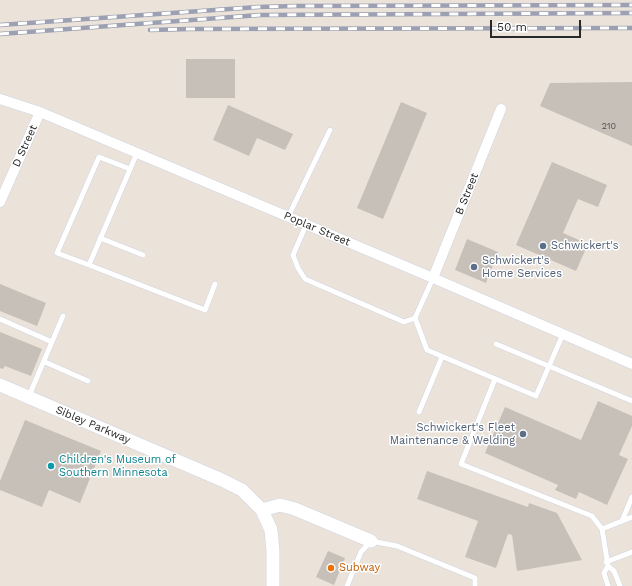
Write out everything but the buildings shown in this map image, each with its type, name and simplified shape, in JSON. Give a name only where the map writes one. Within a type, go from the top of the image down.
[{"type":"street","name":"Poplar Street","points":[[0,98],[40,112],[563,334],[631,361]]},
{"type":"street","name":"B Street","points":[[433,278],[500,109]]},
{"type":"street","name":"D Street","points":[[0,202],[40,112]]},
{"type":"street","name":"Sibley Parkway","points":[[1,389],[29,397],[242,490],[262,510],[271,530],[273,551],[273,586]]},
{"type":"street","points":[[262,510],[280,505],[295,509],[371,541]]},
{"type":"lane","points":[[288,217],[330,130]]},
{"type":"lane","points":[[89,264],[136,153]]},
{"type":"lane","points":[[130,169],[99,157],[57,253],[89,264],[205,310],[215,284]]},
{"type":"lane","points":[[306,225],[293,255],[298,268],[305,279],[404,322],[415,318]]},
{"type":"lane","points":[[100,238],[142,255]]},
{"type":"lane","points":[[433,278],[415,318],[427,350],[442,357],[536,396],[563,334]]},
{"type":"lane","points":[[29,397],[45,362],[63,316]]},
{"type":"lane","points":[[0,319],[52,342]]},
{"type":"lane","points":[[496,344],[632,401]]},
{"type":"lane","points":[[419,412],[442,357]]},
{"type":"lane","points":[[45,362],[88,381]]},
{"type":"lane","points":[[495,379],[460,464],[592,516],[602,529],[607,564],[604,573],[608,586]]},
{"type":"lane","points":[[622,521],[632,497]]},
{"type":"lane","points":[[602,529],[632,517]]},
{"type":"lane","points":[[347,586],[361,552],[371,541],[397,546],[475,578],[475,586]]},
{"type":"lane","points":[[607,564],[632,552]]},
{"type":"lane","points":[[607,564],[614,571],[620,586]]},
{"type":"railway","points":[[0,25],[258,7],[632,5]]},
{"type":"railway","points":[[0,34],[260,15],[632,13]]},
{"type":"railway","points":[[150,30],[632,28]]},
{"type":"place","name":"Schwickert's","points":[[543,246]]},
{"type":"place","name":"Schwickert's Home Services","points":[[474,267]]},
{"type":"place","name":"Schwickert's Fleet Maintenance & Welding","points":[[523,434]]},
{"type":"place","name":"Children's Museum of Southern Minnesota","points":[[51,466]]},
{"type":"place","name":"Subway","points":[[331,568]]}]
